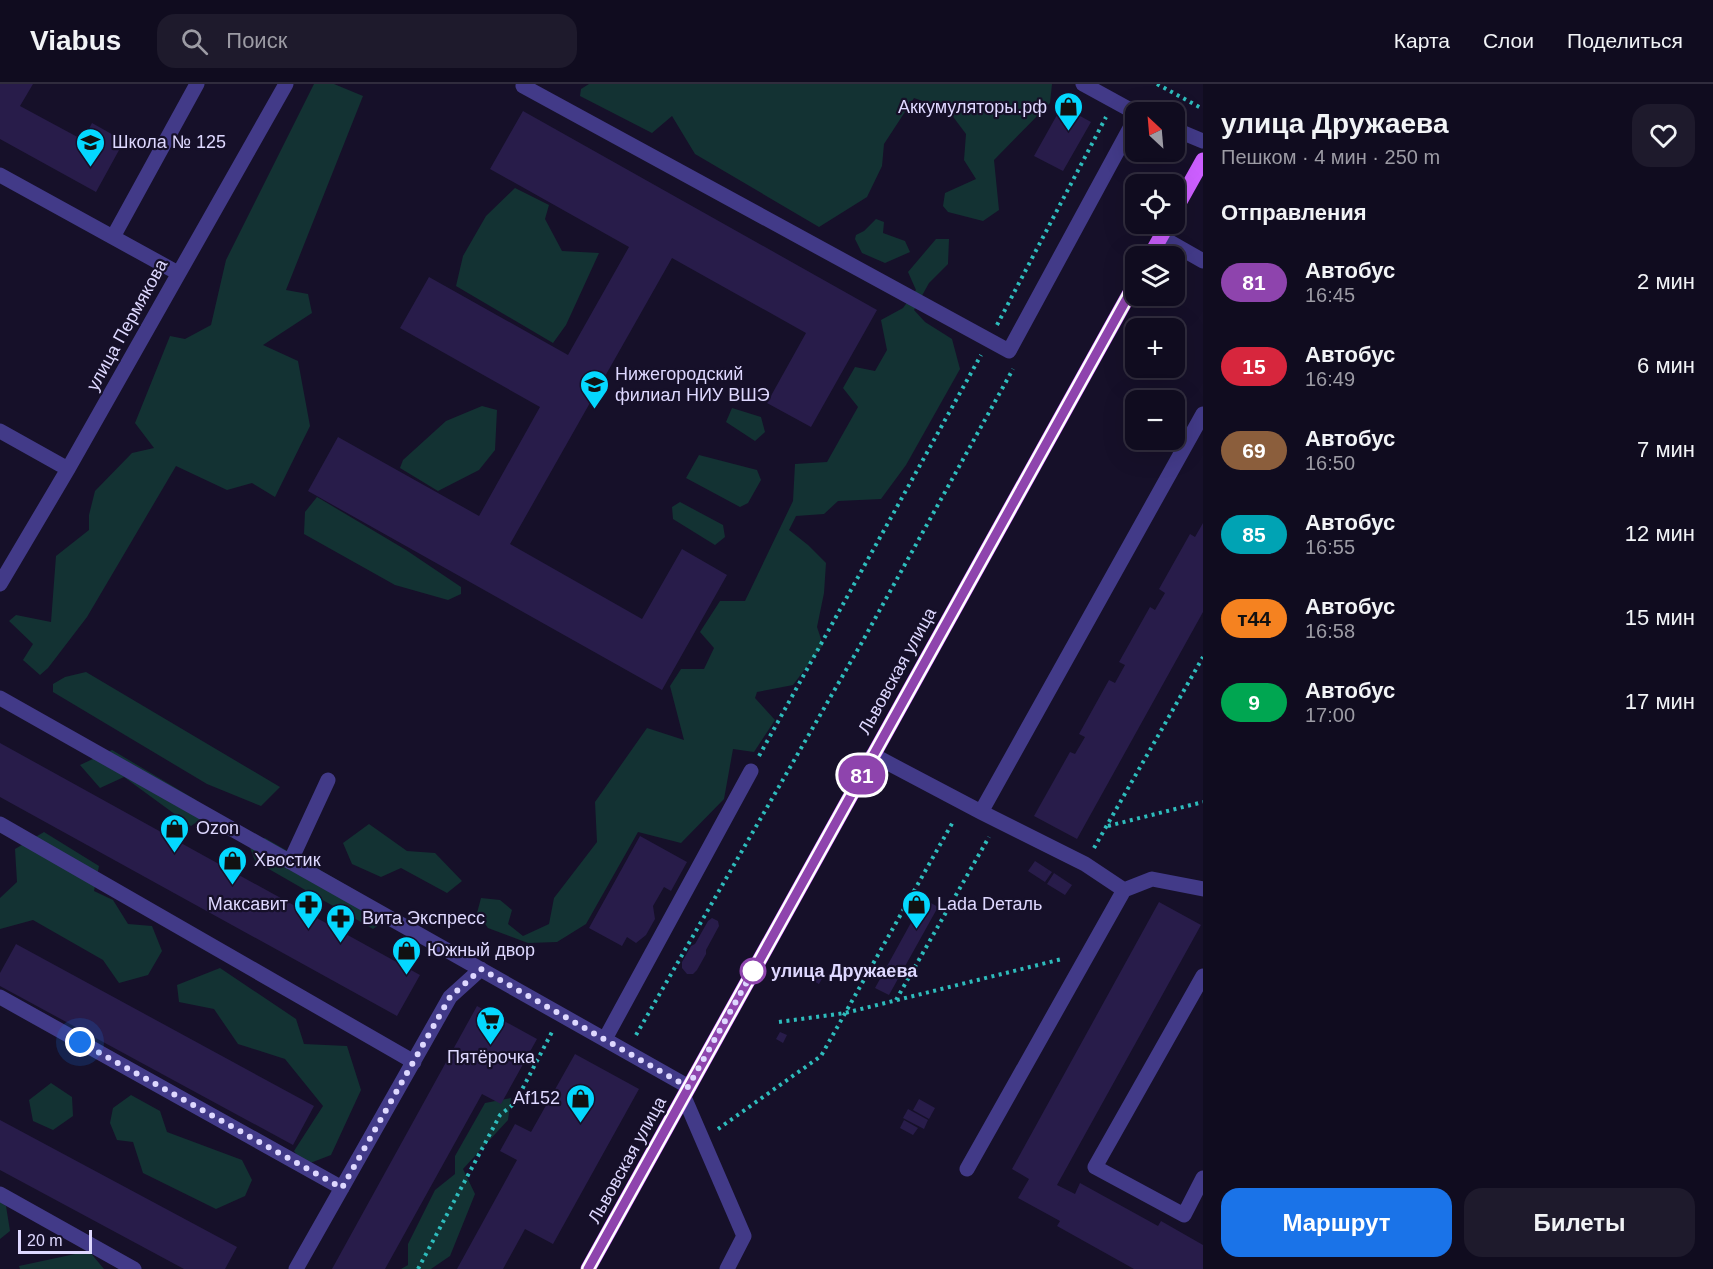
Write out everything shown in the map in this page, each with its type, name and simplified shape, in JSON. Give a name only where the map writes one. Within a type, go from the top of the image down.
[{"type":"main road","points":[[1185,192],[1203,160]]},
{"type":"main road","name":"Львовская улица","points":[[588,1269],[1125,302]]},
{"type":"street","points":[[113,237],[197,84]]},
{"type":"street","name":"улица Пермякова","points":[[0,584],[68,469],[286,84]]},
{"type":"street","points":[[1083,84],[1125,108]]},
{"type":"street","points":[[523,86],[1009,351],[1125,135]]},
{"type":"street","points":[[1185,134],[1203,141]]},
{"type":"street","points":[[0,175],[178,273]]},
{"type":"street","points":[[1169,234],[1203,261]]},
{"type":"street","points":[[981,812],[1203,414]]},
{"type":"street","points":[[0,431],[68,469]]},
{"type":"street","points":[[0,698],[626,1052],[686,1092],[702,1140],[744,1236],[727,1269]]},
{"type":"street","points":[[873,755],[1085,864],[1124,890]]},
{"type":"street","points":[[605,1040],[751,771]]},
{"type":"street","points":[[290,862],[328,780]]},
{"type":"street","points":[[0,824],[414,1062]]},
{"type":"street","points":[[967,1169],[1124,890],[1152,879],[1203,889]]},
{"type":"street","points":[[296,1269],[450,997],[481,969]]},
{"type":"street","points":[[1203,976],[1095,1167],[1184,1215],[1203,1178]]},
{"type":"street","points":[[0,997],[342,1188]]},
{"type":"street","points":[[0,1194],[134,1269]]},
{"type":"path","points":[[1157,84],[1203,109]]},
{"type":"path","points":[[751,771],[989,340],[1114,102]]},
{"type":"path","points":[[626,1052],[861,644],[1014,370],[1009,351]]},
{"type":"path","points":[[1085,864],[1203,657]]},
{"type":"path","points":[[1107,826],[1203,802]]},
{"type":"path","points":[[702,1140],[821,1056],[964,803]]},
{"type":"path","points":[[896,1001],[998,821]]},
{"type":"path","points":[[779,1022],[845,1013],[1089,952]]},
{"type":"path","points":[[418,1269],[500,1115],[515,1103],[561,1015]]},
{"type":"green space","points":[[314,84],[334,84],[363,96],[286,290],[308,294],[312,313],[263,345],[298,361],[310,426],[275,497],[252,483],[227,490],[176,466],[87,617],[48,668],[40,675],[23,660],[33,644],[9,621],[16,615],[51,622],[56,556],[89,530],[89,515],[95,491],[132,453],[154,448],[135,423],[170,336],[185,339],[211,325],[226,260]]},
{"type":"green space","points":[[589,84],[1052,84],[1050,103],[994,160],[999,210],[983,221],[948,212],[943,206],[945,193],[976,179],[964,160],[966,134],[948,110],[914,98],[884,144],[882,166],[867,197],[819,227],[695,154],[672,116],[652,133],[580,96],[581,89]]},
{"type":"green space","points":[[515,188],[549,205],[545,219],[562,251],[599,253],[566,325],[553,343],[456,286],[463,256],[486,216]]},
{"type":"green space","points":[[876,219],[884,222],[883,233],[905,241],[910,252],[885,263],[862,253],[855,239],[856,235],[864,231]]},
{"type":"green space","points":[[936,239],[949,239],[948,264],[929,283],[914,310],[925,322],[952,339],[960,369],[906,465],[881,499],[838,501],[824,514],[796,516],[789,530],[826,563],[824,593],[817,627],[823,645],[793,685],[757,692],[755,698],[775,720],[754,752],[733,749],[724,799],[681,843],[638,832],[586,924],[557,942],[528,943],[488,928],[477,913],[481,898],[500,900],[512,910],[508,924],[523,936],[549,924],[554,898],[597,842],[595,802],[647,728],[684,740],[670,686],[681,669],[704,669],[714,648],[700,632],[720,601],[745,601],[793,501],[795,464],[827,462],[858,407],[843,388],[855,367],[875,371],[887,350],[881,320],[903,308],[916,290],[908,272]]},
{"type":"green space","points":[[482,406],[497,410],[495,450],[479,470],[438,491],[400,468],[403,460],[446,421]]},
{"type":"green space","points":[[732,408],[761,417],[765,432],[755,441],[726,422]]},
{"type":"green space","points":[[699,455],[757,470],[761,480],[748,503],[740,507],[686,478]]},
{"type":"green space","points":[[317,497],[406,550],[461,587],[461,594],[448,600],[395,585],[304,534],[305,512]]},
{"type":"green space","points":[[680,502],[723,525],[725,537],[715,545],[673,519],[672,507]]},
{"type":"green space","points":[[86,672],[280,787],[261,806],[207,784],[53,692],[53,684],[65,677]]},
{"type":"green space","points":[[112,750],[196,800],[201,819],[191,826],[124,777],[100,788],[80,765]]},
{"type":"green space","points":[[369,824],[407,851],[435,853],[462,881],[447,893],[401,868],[381,877],[352,864],[343,843]]},
{"type":"green space","points":[[44,832],[99,866],[94,891],[113,900],[128,924],[152,926],[162,951],[148,975],[119,983],[103,960],[33,920],[0,929],[0,898],[17,882],[15,849]]},
{"type":"green space","points":[[265,838],[377,903],[383,922],[373,929],[255,861],[249,845]]},
{"type":"green space","points":[[220,968],[296,1019],[304,1044],[347,1046],[361,1090],[331,1155],[305,1165],[294,1151],[323,1106],[285,1059],[238,1044],[214,1009],[179,1002],[177,985]]},
{"type":"green space","points":[[51,1083],[72,1097],[73,1116],[53,1130],[33,1121],[29,1100]]},
{"type":"green space","points":[[131,1095],[160,1111],[167,1132],[242,1160],[252,1180],[245,1196],[216,1209],[143,1173],[133,1142],[117,1140],[110,1123],[113,1108]]},
{"type":"green space","points":[[511,1098],[508,1120],[463,1169],[475,1194],[450,1256],[431,1269],[401,1269],[408,1265],[408,1244],[435,1190],[455,1174],[455,1156],[485,1103]]},
{"type":"green space","points":[[0,1202],[6,1206],[10,1231],[0,1239]]},
{"type":"green space","points":[[89,1251],[104,1269],[20,1269],[19,1266]]},
{"type":"building","points":[[0,84],[33,84],[20,106],[83,140],[92,123],[124,141],[96,192],[0,139]]},
{"type":"building","points":[[1062,106],[1091,122],[1063,171],[1034,156]]},
{"type":"building","points":[[523,111],[877,310],[811,427],[767,403],[806,333],[672,258],[510,544],[642,619],[682,549],[727,575],[662,690],[308,491],[338,437],[479,516],[540,407],[400,328],[429,277],[568,355],[629,247],[490,169]]},
{"type":"building","points":[[1203,523],[1203,612],[1077,839],[1034,816],[1070,752],[1075,754],[1085,737],[1079,734],[1109,680],[1115,683],[1125,665],[1119,662],[1150,607],[1155,610],[1165,593],[1159,589],[1190,534],[1195,537]]},
{"type":"building","points":[[0,743],[420,975],[397,1016],[0,797]]},
{"type":"building","points":[[640,836],[687,862],[671,891],[664,887],[653,906],[655,919],[646,935],[636,943],[627,937],[622,946],[589,928]]},
{"type":"building","points":[[1035,861],[1052,872],[1045,882],[1028,871]]},
{"type":"building","points":[[1054,873],[1072,885],[1065,895],[1047,884]]},
{"type":"building","points":[[924,899],[938,907],[889,995],[875,988]]},
{"type":"building","points":[[1159,902],[1201,925],[1057,1185],[1075,1194],[1080,1183],[1158,1226],[1161,1221],[1203,1245],[1203,1269],[1134,1269],[1057,1226],[1060,1221],[1018,1198],[1029,1179],[1012,1169]]},
{"type":"building","points":[[712,918],[718,921],[719,926],[697,970],[693,974],[687,974],[682,968],[682,962]]},
{"type":"building","points":[[16,944],[314,1106],[293,1145],[0,986],[0,973]]},
{"type":"building","points":[[815,970],[824,975],[819,984],[810,979]]},
{"type":"building","points":[[477,1006],[537,1039],[501,1104],[482,1094],[385,1269],[332,1269]]},
{"type":"building","points":[[780,1032],[787,1035],[783,1043],[776,1039]]},
{"type":"building","points":[[575,1054],[639,1089],[553,1244],[525,1229],[503,1269],[457,1269],[517,1160],[500,1151],[515,1124],[531,1132]]},
{"type":"building","points":[[919,1099],[935,1108],[929,1119],[913,1110]]},
{"type":"building","points":[[908,1109],[928,1120],[924,1129],[903,1118]]},
{"type":"building","points":[[0,1120],[237,1247],[225,1269],[184,1269],[0,1170]]},
{"type":"building","points":[[904,1120],[918,1128],[913,1135],[900,1128]]},
{"type":"bus line","name":"81","points":[[588,1269],[1125,302]]},
{"type":"place","name":"Аккумуляторы.рф","points":[[1068,132]]},
{"type":"place","name":"Школа № 125","points":[[91,168]]},
{"type":"place","name":"Нижегородский филиал НИУ ВШЭ","points":[[594,410]]},
{"type":"place","name":"Ozon","points":[[175,854]]},
{"type":"place","name":"Хвостик","points":[[233,886]]},
{"type":"place","name":"Максавит","points":[[309,930]]},
{"type":"place","name":"Lada Dеталь","points":[[916,930]]},
{"type":"place","name":"Вита Экспресс","points":[[341,944]]},
{"type":"place","name":"улица Дружаева","points":[[753,971]]},
{"type":"place","name":"Южный двор","points":[[406,976]]},
{"type":"place","name":"Пятёрочка","points":[[491,1046]]},
{"type":"place","name":"Af152","points":[[581,1124]]},
{"type":"route","points":[[80,1042],[342,1188],[450,997],[481,969],[688,1087],[753,971]]}]
